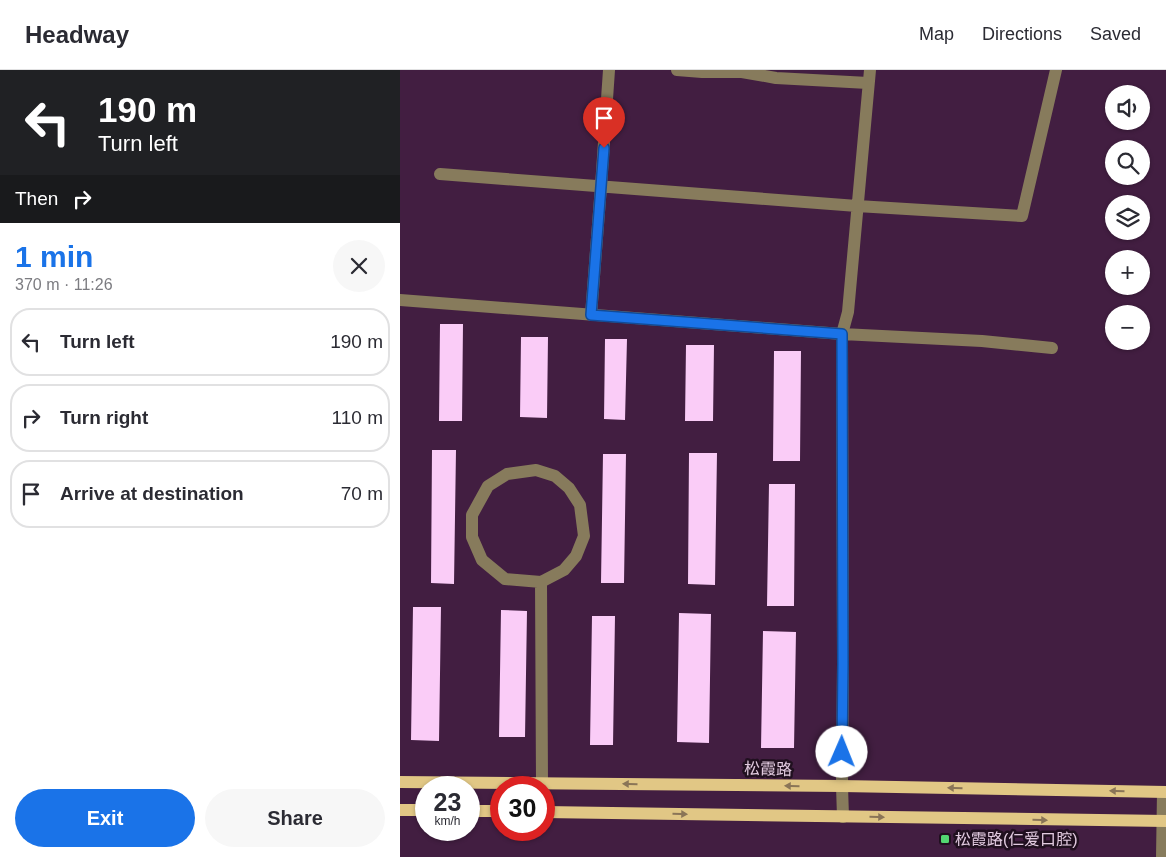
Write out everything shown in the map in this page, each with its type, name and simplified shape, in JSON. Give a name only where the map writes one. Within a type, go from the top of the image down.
[{"type":"main road","name":"松霞路","points":[[400,782],[490,783]]},
{"type":"main road","name":"松霞路","points":[[555,783],[1165,792]]},
{"type":"main road","points":[[400,810],[415,810]]},
{"type":"main road","points":[[555,812],[1164,821]]},
{"type":"street","points":[[591,315],[609,70]]},
{"type":"street","points":[[677,70],[742,72],[776,78],[868,83]]},
{"type":"street","points":[[843,817],[842,334],[848,312],[870,70]]},
{"type":"street","points":[[440,174],[858,206],[1022,216],[1056,70]]},
{"type":"street","points":[[400,300],[842,334],[982,341],[1052,348]]},
{"type":"street","points":[[536,470],[555,476],[569,488],[580,505],[584,536],[576,556],[564,570],[540,582],[505,579],[482,560],[472,537],[472,514],[488,486],[507,474],[536,470]]},
{"type":"street","points":[[540,582],[542,776]]},
{"type":"street","points":[[1162,857],[1165,792]]},
{"type":"building","points":[[440,324],[463,324],[462,421],[439,421]]},
{"type":"building","points":[[521,337],[548,337],[547,418],[520,417]]},
{"type":"building","points":[[605,339],[627,339],[625,420],[604,419]]},
{"type":"building","points":[[686,345],[714,345],[713,421],[685,421]]},
{"type":"building","points":[[774,351],[801,351],[800,461],[773,461]]},
{"type":"building","points":[[432,450],[456,450],[454,584],[431,583]]},
{"type":"building","points":[[689,453],[717,453],[715,585],[688,584]]},
{"type":"building","points":[[603,454],[626,454],[624,583],[601,583]]},
{"type":"building","points":[[769,484],[795,484],[794,606],[767,606]]},
{"type":"building","points":[[413,607],[441,607],[439,741],[411,740]]},
{"type":"building","points":[[501,610],[527,611],[525,737],[499,737]]},
{"type":"building","points":[[679,613],[711,614],[709,743],[677,742]]},
{"type":"building","points":[[592,616],[615,616],[613,745],[590,745]]},
{"type":"building","points":[[763,631],[796,632],[794,748],[761,748]]},
{"type":"place","name":"松霞路(仁爱口腔)","points":[[945,839]]},
{"type":"route","points":[[604,148],[591,315],[842,334],[842,752]]}]
